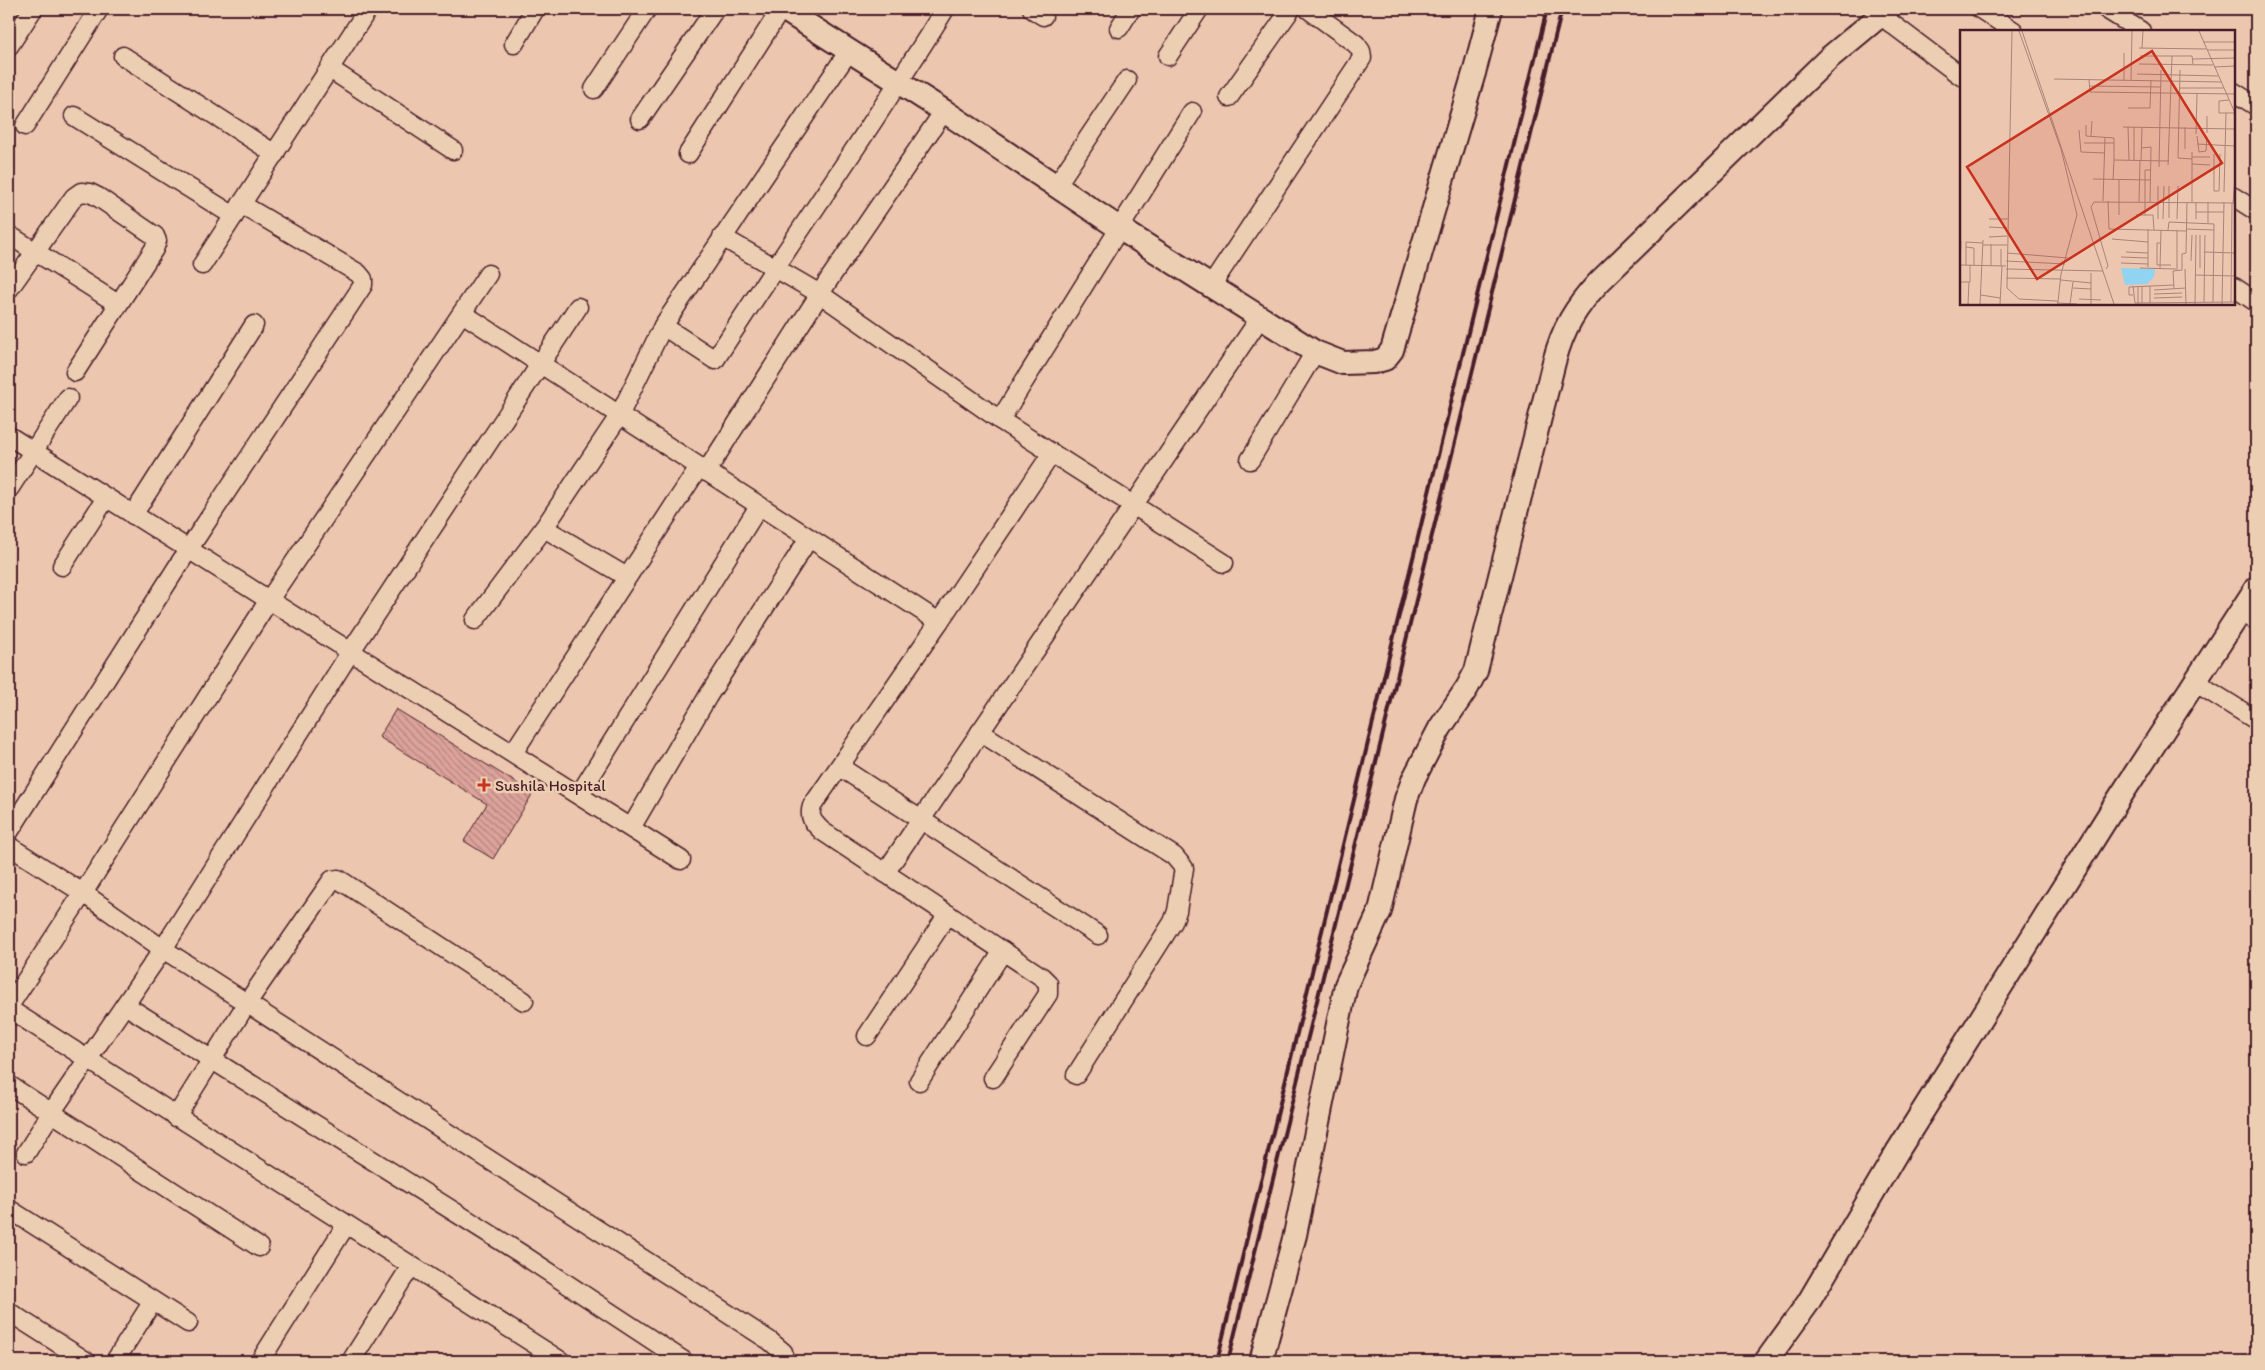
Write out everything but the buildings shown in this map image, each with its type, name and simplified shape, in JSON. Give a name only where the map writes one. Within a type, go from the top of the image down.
[{"type":"street","points":[[9,46],[34,9]]},
{"type":"street","points":[[25,126],[99,9]]},
{"type":"street","points":[[202,265],[368,9]]},
{"type":"street","points":[[514,44],[536,9]]},
{"type":"street","points":[[594,89],[647,9]]},
{"type":"street","points":[[640,119],[715,9]]},
{"type":"street","points":[[688,154],[782,9],[944,111],[1119,228],[1315,352],[1343,363],[1374,362],[1385,358],[1392,350],[1469,92],[1491,9]]},
{"type":"street","points":[[663,326],[715,360],[774,268],[900,84],[945,9]]},
{"type":"street","points":[[1119,28],[1131,9]]},
{"type":"street","points":[[1168,56],[1199,9]]},
{"type":"street","points":[[1229,97],[1291,9]]},
{"type":"street","points":[[1211,286],[1362,58],[1361,51],[1356,44],[1308,9]]},
{"type":"street","points":[[1980,9],[2012,30]]},
{"type":"street","points":[[2106,9],[2139,30]]},
{"type":"street","points":[[1261,1361],[1295,1235],[1346,986],[1380,911],[1406,799],[1414,778],[1440,728],[1467,688],[1476,670],[1554,362],[1560,340],[1570,319],[1580,302],[1606,275],[1829,58],[1884,12],[1960,75]]},
{"type":"street","points":[[475,620],[544,528],[619,416],[663,326],[849,51]]},
{"type":"street","points":[[123,56],[275,154]]},
{"type":"street","points":[[330,69],[453,150]]},
{"type":"street","points":[[1056,186],[1127,80]]},
{"type":"street","points":[[2235,93],[2256,106]]},
{"type":"street","points":[[513,753],[627,577],[944,111]]},
{"type":"street","points":[[1000,420],[1192,112]]},
{"type":"street","points":[[9,832],[188,550],[363,285],[363,279],[358,273],[238,210],[74,116]]},
{"type":"street","points":[[9,289],[74,197],[80,192],[90,193],[98,197],[155,236],[157,241],[75,372]]},
{"type":"street","points":[[2235,197],[2256,211]]},
{"type":"street","points":[[9,235],[118,304]]},
{"type":"street","points":[[722,237],[820,294],[1000,420],[1224,563]]},
{"type":"street","points":[[488,274],[269,600],[9,1008],[88,1061],[561,1361]]},
{"type":"street","points":[[2235,288],[2256,302]]},
{"type":"street","points":[[26,1153],[51,1112],[88,1061],[162,949],[351,651],[578,307]]},
{"type":"street","points":[[462,314],[939,622]]},
{"type":"street","points":[[886,873],[920,819],[1260,318]]},
{"type":"street","points":[[133,515],[254,325]]},
{"type":"street","points":[[1250,460],[1315,352]]},
{"type":"street","points":[[9,489],[68,398]]},
{"type":"street","points":[[9,436],[681,860]]},
{"type":"street","points":[[994,1078],[1048,994],[1048,983],[1042,977],[822,831],[811,820],[810,814],[812,806],[939,622],[1052,453]]},
{"type":"street","points":[[62,566],[106,498]]},
{"type":"street","points":[[579,795],[759,506]]},
{"type":"street","points":[[544,528],[627,577]]},
{"type":"street","points":[[631,828],[708,696],[809,538]]},
{"type":"street","points":[[1766,1361],[1808,1303],[1897,1152],[2120,797],[2195,682],[2249,616],[2256,588]]},
{"type":"street","points":[[2195,682],[2256,720]]},
{"type":"street","points":[[980,732],[1174,856],[1184,868],[1178,910],[1173,922],[1076,1076]]},
{"type":"street","points":[[840,767],[1098,935]]},
{"type":"street","points":[[9,846],[83,893],[162,949],[770,1341],[783,1352],[781,1361]]},
{"type":"street","points":[[176,1117],[247,1004],[332,880],[338,879],[524,1001]]},
{"type":"street","points":[[868,1036],[948,914]]},
{"type":"street","points":[[918,1081],[1003,951]]},
{"type":"street","points":[[125,1005],[520,1254],[684,1361]]},
{"type":"street","points":[[9,1085],[259,1247]]},
{"type":"street","points":[[9,1209],[188,1323]]},
{"type":"street","points":[[260,1361],[346,1225]]},
{"type":"street","points":[[351,1361],[411,1266]]},
{"type":"street","points":[[116,1361],[153,1301]]},
{"type":"street","points":[[9,1312],[86,1361]]},
{"type":"railway","points":[[1217,1361],[1547,9]]},
{"type":"railway","points":[[1228,1361],[1562,9]]},
{"type":"place","name":"Sushila Hospital","points":[[484,785]]}]
